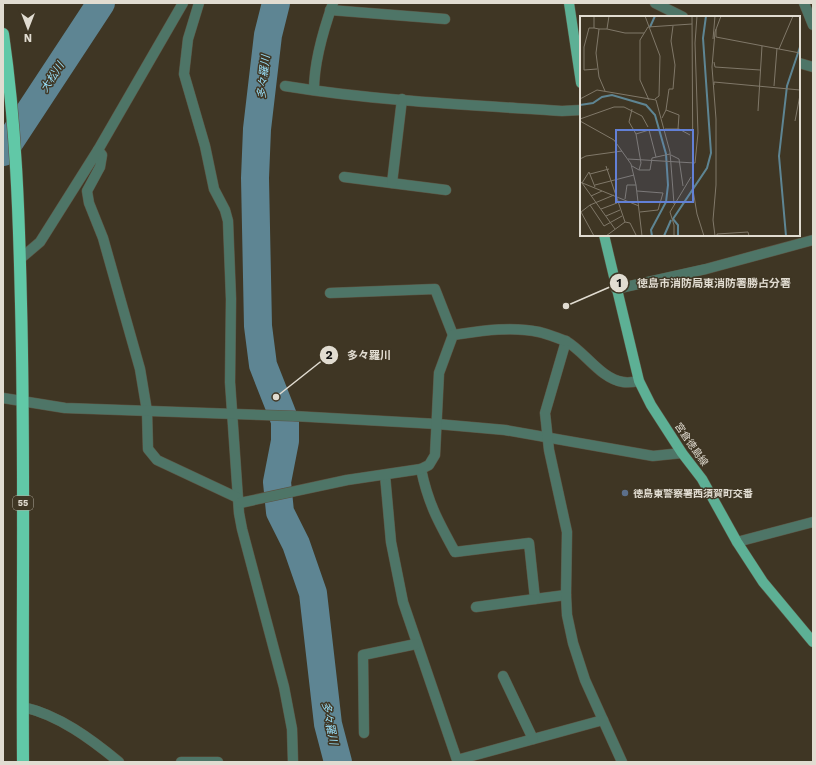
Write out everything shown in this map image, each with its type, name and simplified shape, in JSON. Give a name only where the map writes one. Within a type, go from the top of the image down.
[{"type":"highway","name":"55","points":[[4,40],[11,99],[20,244],[23,400],[23,762]]},
{"type":"main road","points":[[569,3],[580,76]]},
{"type":"main road","name":"宮倉徳島線","points":[[604,236],[639,381],[651,405],[682,453],[702,479],[737,542],[763,582],[813,642]]},
{"type":"street","points":[[20,259],[40,242],[98,150],[184,3]]},
{"type":"street","points":[[199,3],[187,45],[184,74],[205,146],[214,189],[225,210],[228,221],[231,299],[231,414],[242,529],[289,715],[292,729],[293,762]]},
{"type":"street","points":[[655,3],[681,16]]},
{"type":"street","points":[[804,3],[813,25]]},
{"type":"street","points":[[314,90],[314,77],[318,55],[331,6],[445,19]]},
{"type":"street","points":[[800,63],[813,67]]},
{"type":"street","points":[[285,86],[402,100],[562,111],[580,110]]},
{"type":"street","points":[[392,183],[402,100]]},
{"type":"street","points":[[98,150],[102,155],[100,167],[87,191],[89,204],[103,238],[140,369],[147,411],[147,442],[151,454],[157,460],[239,501],[347,480],[421,469],[430,465],[435,455],[439,373],[453,335],[435,289],[330,293]]},
{"type":"street","points":[[344,177],[446,190]]},
{"type":"street","points":[[616,289],[706,269],[813,240]]},
{"type":"street","points":[[453,335],[487,330],[539,332],[566,341],[576,347],[612,379],[624,382],[639,381]]},
{"type":"street","points":[[566,341],[545,413],[552,467],[567,532],[566,595],[568,615],[573,642],[585,680],[622,762]]},
{"type":"street","points":[[3,398],[23,400],[65,408],[437,424],[506,430],[548,437],[608,450],[653,456],[682,453]]},
{"type":"street","points":[[421,469],[426,495],[455,552],[529,543],[535,599]]},
{"type":"street","points":[[385,475],[391,542],[396,572],[416,644],[457,761],[604,720]]},
{"type":"street","points":[[737,542],[813,522]]},
{"type":"street","points":[[476,607],[566,595]]},
{"type":"street","points":[[364,732],[363,655],[416,644]]},
{"type":"street","points":[[503,676],[533,739]]},
{"type":"street","points":[[23,707],[37,710],[52,716],[96,743],[119,762]]},
{"type":"street","points":[[181,762],[218,762]]},
{"type":"waterway","name":"大松川","points":[[3,152],[101,3]]},
{"type":"waterway","name":"多々羅川","points":[[276,3],[268,35],[257,129],[255,178],[258,326],[263,365],[285,421],[285,441],[277,482],[280,512],[296,544],[313,593],[328,724],[338,762]]},
{"type":"place","name":"徳島市消防局東消防署勝占分署","points":[[566,306]]},
{"type":"place","name":"多々羅川","points":[[276,397]]},
{"type":"place","name":"徳島東警察署西須賀町交番","points":[[625,493]]}]
